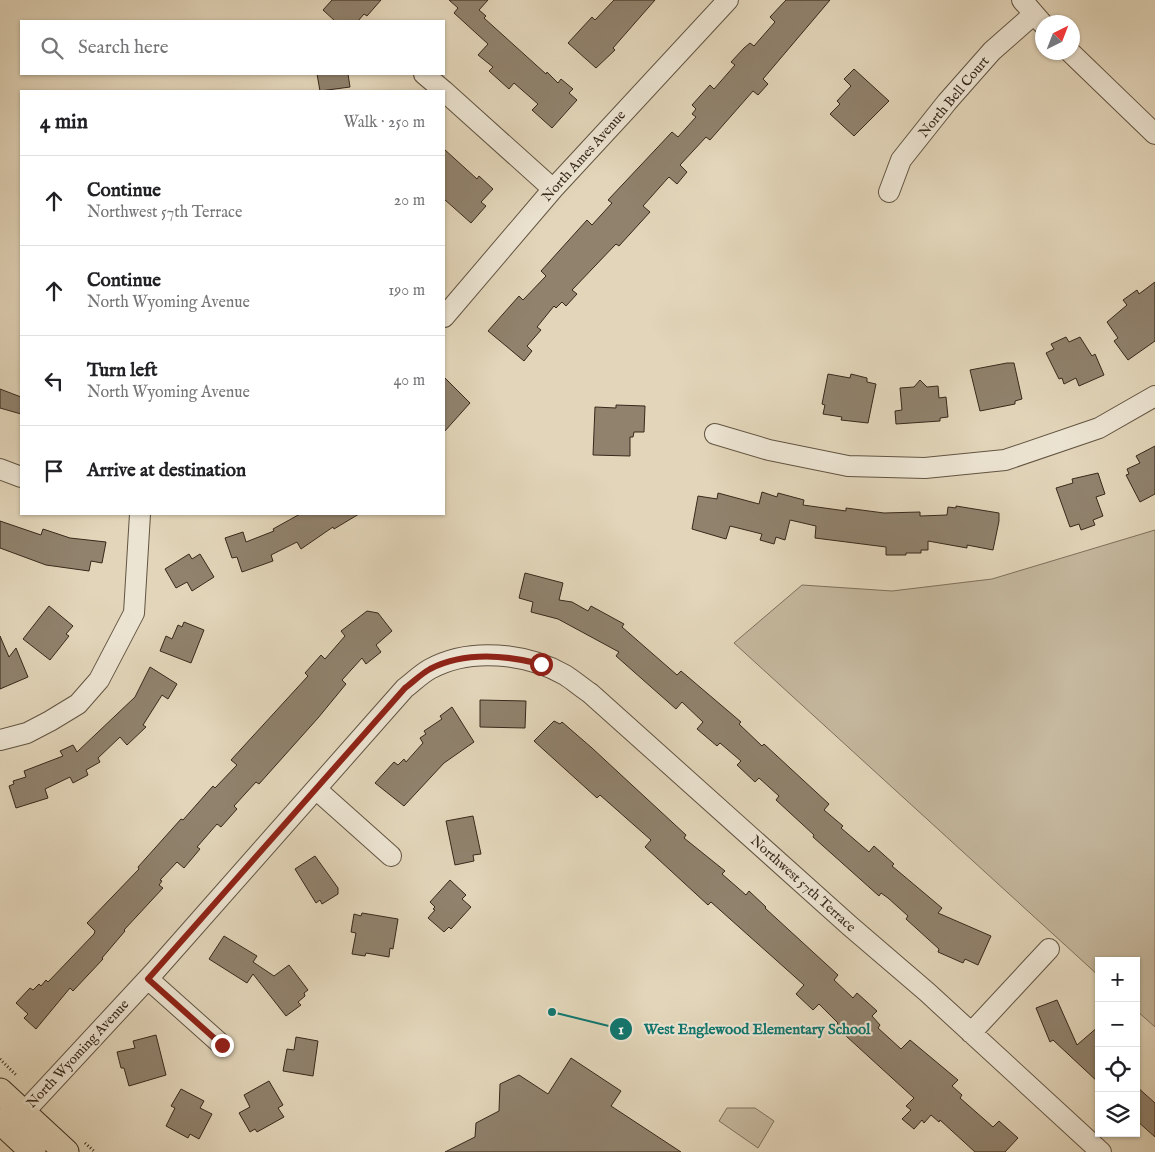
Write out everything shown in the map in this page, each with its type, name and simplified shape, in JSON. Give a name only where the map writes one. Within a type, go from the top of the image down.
[{"type":"main road","points":[[0,1091],[11,1121],[33,1152]]},
{"type":"main road","points":[[11,1121],[66,1152]]},
{"type":"street","name":"North Ames Avenue","points":[[445,316],[553,189],[728,0]]},
{"type":"street","name":"North Bell Court","points":[[890,192],[901,160],[947,102],[992,52],[1033,12]]},
{"type":"street","points":[[1078,60],[1155,134]]},
{"type":"street","points":[[425,75],[443,90]]},
{"type":"street","points":[[445,92],[553,189]]},
{"type":"street","points":[[715,434],[769,450],[848,466],[925,468],[1005,460],[1099,428],[1155,396]]},
{"type":"street","points":[[0,469],[20,477]]},
{"type":"street","points":[[0,740],[27,733],[50,721],[78,704],[99,680],[134,614],[140,515]]},
{"type":"street","name":"North Wyoming Avenue","points":[[11,1121],[148,979],[317,790],[405,688],[430,669],[455,660],[485,655]]},
{"type":"street","name":"Northwest 57th Terrace","points":[[485,655],[515,657],[541,664],[566,675],[590,693],[1102,1152]]},
{"type":"street","points":[[317,790],[391,856]]},
{"type":"street","points":[[971,1033],[1049,949]]},
{"type":"street","points":[[148,979],[222,1045]]},
{"type":"shaded area","points":[[1155,530],[1155,1027],[1140,1014],[1140,957],[1095,957],[1095,972],[734,643],[802,585],[892,591],[992,579]]},
{"type":"shaded area","points":[[727,1108],[755,1108],[774,1121],[758,1148],[719,1121]]},
{"type":"building","points":[[332,0],[381,0],[367,16],[364,14],[359,20],[334,20],[323,10]]},
{"type":"building","points":[[449,0],[488,0],[479,10],[486,16],[484,18],[546,74],[547,72],[558,83],[561,79],[573,89],[569,93],[577,100],[552,128],[532,110],[538,104],[514,83],[509,89],[489,71],[493,67],[478,55],[488,44],[454,13],[458,8]]},
{"type":"building","points":[[614,0],[655,0],[613,48],[615,50],[596,68],[568,43],[592,17],[595,20]]},
{"type":"building","points":[[786,0],[830,0],[763,79],[768,84],[758,95],[753,91],[710,140],[706,137],[680,165],[687,172],[677,184],[669,177],[667,179],[643,206],[650,212],[619,246],[616,244],[572,290],[577,294],[566,306],[562,302],[556,308],[554,306],[537,327],[541,330],[527,346],[532,351],[524,361],[488,331],[519,296],[523,300],[546,276],[541,271],[587,220],[592,225],[612,203],[608,200],[672,132],[678,137],[696,117],[692,114],[696,109],[692,105],[710,85],[714,89],[735,65],[731,62],[744,48],[750,43],[754,46],[775,22],[770,17]]},
{"type":"building","points":[[854,69],[889,101],[854,136],[830,114],[840,104],[837,101],[851,86],[844,79]]},
{"type":"building","points":[[317,75],[348,75],[350,87],[320,90]]},
{"type":"building","points":[[445,150],[477,179],[479,176],[493,189],[481,202],[486,206],[471,223],[445,200]]},
{"type":"building","points":[[1155,282],[1155,341],[1128,360],[1114,341],[1118,338],[1107,322],[1127,305],[1123,300],[1137,290],[1139,294]]},
{"type":"building","points":[[1066,337],[1069,342],[1080,337],[1092,356],[1095,354],[1104,375],[1079,386],[1076,378],[1064,384],[1062,378],[1059,379],[1046,353],[1054,349],[1051,344]]},
{"type":"building","points":[[1014,363],[1022,399],[1015,401],[1015,404],[980,411],[970,370]]},
{"type":"building","points":[[828,374],[850,378],[851,374],[867,378],[867,382],[876,384],[868,423],[841,420],[842,417],[823,414],[825,405],[822,404]]},
{"type":"building","points":[[445,378],[470,403],[445,431]]},
{"type":"building","points":[[920,380],[927,387],[938,386],[939,398],[946,397],[948,417],[940,418],[940,421],[896,424],[895,411],[902,410],[900,388],[914,387]]},
{"type":"building","points":[[0,389],[20,397],[20,414],[0,408]]},
{"type":"building","points":[[616,405],[645,406],[644,432],[634,432],[633,437],[630,437],[630,456],[593,455],[595,407],[616,408]]},
{"type":"building","points":[[1155,446],[1155,494],[1140,502],[1126,475],[1129,474],[1127,469],[1140,463],[1136,456]]},
{"type":"building","points":[[1098,473],[1105,494],[1096,497],[1103,516],[1093,520],[1095,525],[1081,530],[1079,524],[1070,527],[1056,488],[1073,483],[1072,479]]},
{"type":"building","points":[[762,492],[777,497],[778,493],[804,500],[803,505],[846,511],[846,508],[884,513],[920,512],[920,516],[947,515],[948,507],[956,508],[956,506],[999,513],[999,521],[993,550],[967,545],[967,548],[928,541],[928,550],[921,550],[921,553],[906,553],[906,555],[886,555],[886,547],[815,538],[816,526],[790,520],[785,540],[776,537],[774,544],[760,540],[762,534],[730,526],[726,539],[692,529],[698,496],[717,499],[718,493],[759,504]]},
{"type":"building","points":[[298,515],[357,515],[334,529],[333,527],[301,549],[297,542],[271,555],[273,561],[242,572],[237,557],[232,558],[225,538],[243,532],[246,542],[274,531],[273,529]]},
{"type":"building","points":[[0,521],[41,535],[43,529],[70,538],[106,542],[102,563],[91,561],[89,571],[46,565],[0,548]]},
{"type":"building","points":[[189,554],[192,559],[200,554],[214,577],[192,591],[187,582],[176,588],[165,569]]},
{"type":"building","points":[[525,573],[563,583],[559,600],[572,602],[588,611],[591,606],[624,624],[622,627],[677,675],[681,671],[741,722],[739,724],[762,746],[764,744],[829,804],[824,810],[843,826],[841,828],[869,852],[874,846],[894,864],[892,866],[942,908],[938,913],[991,936],[978,965],[965,959],[963,963],[938,952],[939,949],[906,919],[908,916],[881,893],[879,896],[813,837],[814,835],[776,800],[779,796],[759,778],[755,782],[737,765],[741,761],[720,743],[717,746],[697,729],[703,722],[682,702],[676,709],[616,656],[619,652],[558,619],[531,612],[533,602],[519,598]]},
{"type":"building","points":[[49,606],[73,626],[66,634],[69,636],[50,660],[23,639]]},
{"type":"building","points":[[367,611],[378,613],[392,631],[376,645],[381,652],[366,664],[362,658],[342,680],[346,684],[318,718],[259,784],[256,782],[234,806],[237,809],[221,827],[217,824],[197,847],[200,849],[184,868],[177,862],[160,880],[162,881],[159,885],[163,888],[124,930],[103,959],[73,991],[70,988],[36,1029],[24,1018],[28,1014],[16,1003],[30,988],[33,990],[39,984],[41,986],[46,980],[48,982],[94,934],[95,931],[87,923],[139,869],[138,867],[181,819],[183,820],[213,786],[215,788],[237,765],[231,760],[308,676],[305,673],[321,655],[325,659],[345,636],[341,631]]},
{"type":"building","points":[[184,622],[204,630],[191,663],[160,651],[166,636],[172,639],[178,625],[182,627]]},
{"type":"building","points":[[0,636],[9,657],[16,648],[28,677],[0,689]]},
{"type":"building","points":[[150,667],[177,684],[168,699],[162,695],[143,725],[146,727],[127,745],[120,737],[98,758],[100,762],[86,770],[88,775],[73,783],[70,777],[45,789],[48,798],[16,808],[9,786],[14,784],[13,781],[26,777],[24,771],[63,756],[60,751],[73,745],[77,752],[135,697]]},
{"type":"building","points":[[480,700],[526,701],[525,728],[480,727]]},
{"type":"building","points":[[452,707],[474,742],[444,763],[404,806],[375,783],[394,762],[398,765],[404,759],[406,762],[423,743],[420,738],[426,734],[424,731],[442,719],[440,716]]},
{"type":"building","points":[[554,721],[560,724],[562,722],[592,748],[686,835],[684,838],[725,871],[722,874],[746,895],[749,891],[838,975],[834,980],[853,998],[857,993],[877,1011],[872,1016],[880,1025],[878,1028],[901,1049],[910,1040],[958,1080],[952,1086],[962,1095],[960,1098],[993,1127],[999,1121],[1018,1138],[1005,1152],[975,1152],[940,1120],[939,1122],[931,1115],[924,1123],[922,1120],[914,1129],[902,1119],[911,1110],[906,1106],[914,1098],[835,1026],[838,1023],[819,1004],[813,1010],[796,994],[804,985],[711,902],[708,905],[645,847],[651,840],[600,795],[597,798],[534,741]]},
{"type":"building","points":[[473,816],[481,854],[473,855],[474,861],[455,865],[446,821]]},
{"type":"building","points":[[315,856],[338,888],[338,894],[322,904],[320,900],[316,903],[295,869]]},
{"type":"building","points":[[450,880],[466,895],[462,899],[471,907],[451,929],[449,927],[444,932],[428,918],[435,910],[433,909],[435,907],[430,902]]},
{"type":"building","points":[[362,913],[398,919],[393,949],[390,948],[389,957],[366,953],[365,956],[352,954],[356,933],[351,932],[354,914],[361,916]]},
{"type":"building","points":[[224,936],[257,956],[253,962],[274,976],[289,965],[308,990],[304,993],[305,996],[298,1002],[301,1005],[286,1016],[253,974],[247,983],[209,959]]},
{"type":"building","points":[[1057,1000],[1077,1045],[1095,1029],[1095,1079],[1053,1040],[1050,1042],[1036,1008]]},
{"type":"building","points":[[156,1035],[166,1075],[129,1086],[124,1068],[121,1068],[117,1052],[135,1048],[133,1041]]},
{"type":"building","points":[[296,1037],[318,1041],[313,1076],[283,1071],[287,1049],[294,1050]]},
{"type":"building","points":[[571,1058],[621,1091],[611,1106],[681,1152],[445,1152],[475,1137],[476,1123],[499,1111],[500,1084],[519,1075],[548,1094]]},
{"type":"building","points":[[269,1081],[283,1105],[278,1108],[284,1117],[257,1132],[255,1129],[250,1132],[239,1113],[250,1107],[244,1095]]},
{"type":"building","points":[[181,1089],[204,1101],[200,1108],[212,1114],[199,1139],[190,1134],[188,1138],[166,1126],[175,1108],[171,1106]]},
{"type":"building","points":[[1140,1090],[1155,1103],[1155,1137],[1140,1124]]},
{"type":"place","name":"West Englewood Elementary School","points":[[552,1012]]},
{"type":"route","points":[[222,1045],[148,979],[317,790],[405,688],[430,669],[455,660],[485,655],[515,657],[541,664]]}]
